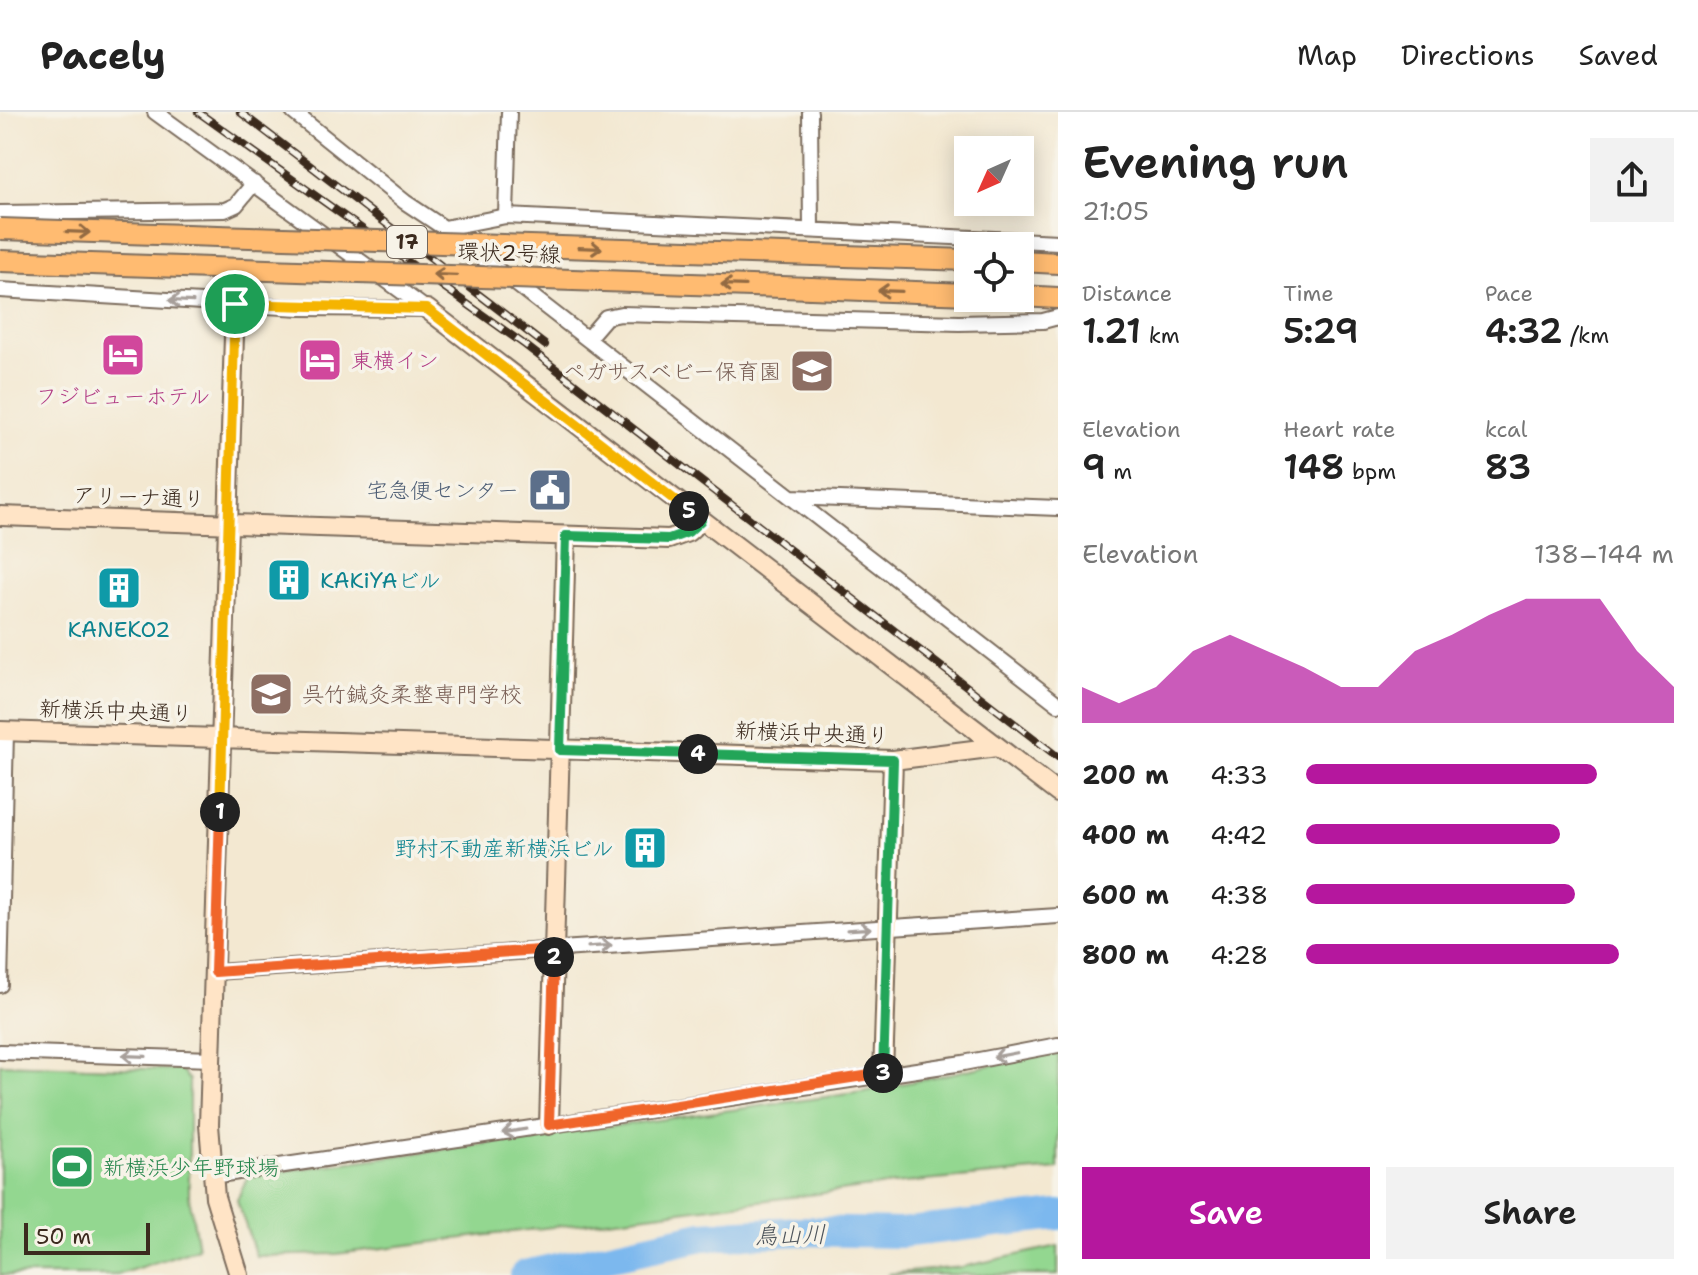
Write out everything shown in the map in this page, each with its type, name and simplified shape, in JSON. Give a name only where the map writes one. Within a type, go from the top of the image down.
[{"type":"main road","name":"環状2号線","points":[[0,229],[954,260]]},
{"type":"main road","name":"環状2号線","points":[[0,261],[954,293]]},
{"type":"main road","points":[[1034,262],[1058,263]]},
{"type":"main road","points":[[1034,297],[1058,298]]},
{"type":"street","points":[[155,112],[427,309],[1058,793]]},
{"type":"street","points":[[293,112],[405,202],[444,228],[1058,704]]},
{"type":"street","points":[[506,216],[509,112]]},
{"type":"street","points":[[810,112],[811,230]]},
{"type":"street","points":[[0,213],[225,210],[236,205],[254,183]]},
{"type":"street","points":[[444,228],[506,216],[1058,242]]},
{"type":"street","points":[[0,290],[235,304],[427,309]]},
{"type":"street","points":[[235,304],[209,1125],[212,1176],[237,1269]]},
{"type":"street","points":[[587,339],[606,317],[621,314],[959,323],[1043,321],[1058,317]]},
{"type":"street","points":[[792,497],[1058,508]]},
{"type":"street","name":"アリーナ通り","points":[[0,516],[669,539],[688,532],[701,520]]},
{"type":"street","points":[[549,1125],[566,536]]},
{"type":"street","points":[[0,985],[3,732]]},
{"type":"street","name":"新横浜中央通り","points":[[3,732],[893,760],[997,747]]},
{"type":"street","points":[[883,1075],[893,760]]},
{"type":"street","points":[[215,972],[1058,916]]},
{"type":"street","points":[[212,1176],[883,1075],[1058,1045]]},
{"type":"street","points":[[0,1052],[212,1059]]},
{"type":"green space","points":[[1058,1051],[1058,1169],[903,1183],[336,1254],[256,1256],[237,1200],[248,1176],[863,1092]]},
{"type":"green space","points":[[0,1064],[180,1070],[189,1080],[189,1196],[198,1248],[117,1275],[0,1275]]},
{"type":"green space","points":[[1058,1246],[1058,1275],[886,1274],[962,1267]]},
{"type":"waterway","name":"鳥山川","points":[[525,1275],[703,1236],[802,1231],[900,1233],[1058,1215]]},
{"type":"railway","points":[[198,112],[525,345],[1058,757]]},
{"type":"railway","points":[[240,112],[545,345]]},
{"type":"place","name":"フジビューホテル","points":[[123,355]]},
{"type":"place","name":"東横イン","points":[[320,360]]},
{"type":"place","name":"ペガサスベビー保育園","points":[[812,371]]},
{"type":"place","name":"宅急便センター","points":[[550,490]]},
{"type":"place","name":"KAKiYAビル","points":[[289,580]]},
{"type":"place","name":"KANEKO2","points":[[119,588]]},
{"type":"place","name":"呉竹鍼灸柔整専門学校","points":[[271,694]]},
{"type":"place","name":"野村不動産新横浜ビル","points":[[645,848]]},
{"type":"place","name":"新横浜少年野球場","points":[[72,1167]]},
{"type":"route","points":[[235,304],[370,311],[427,309],[701,520],[680,537],[669,539],[566,536],[560,750],[893,760],[883,1075],[549,1125],[554,949],[215,972],[235,304]]}]
